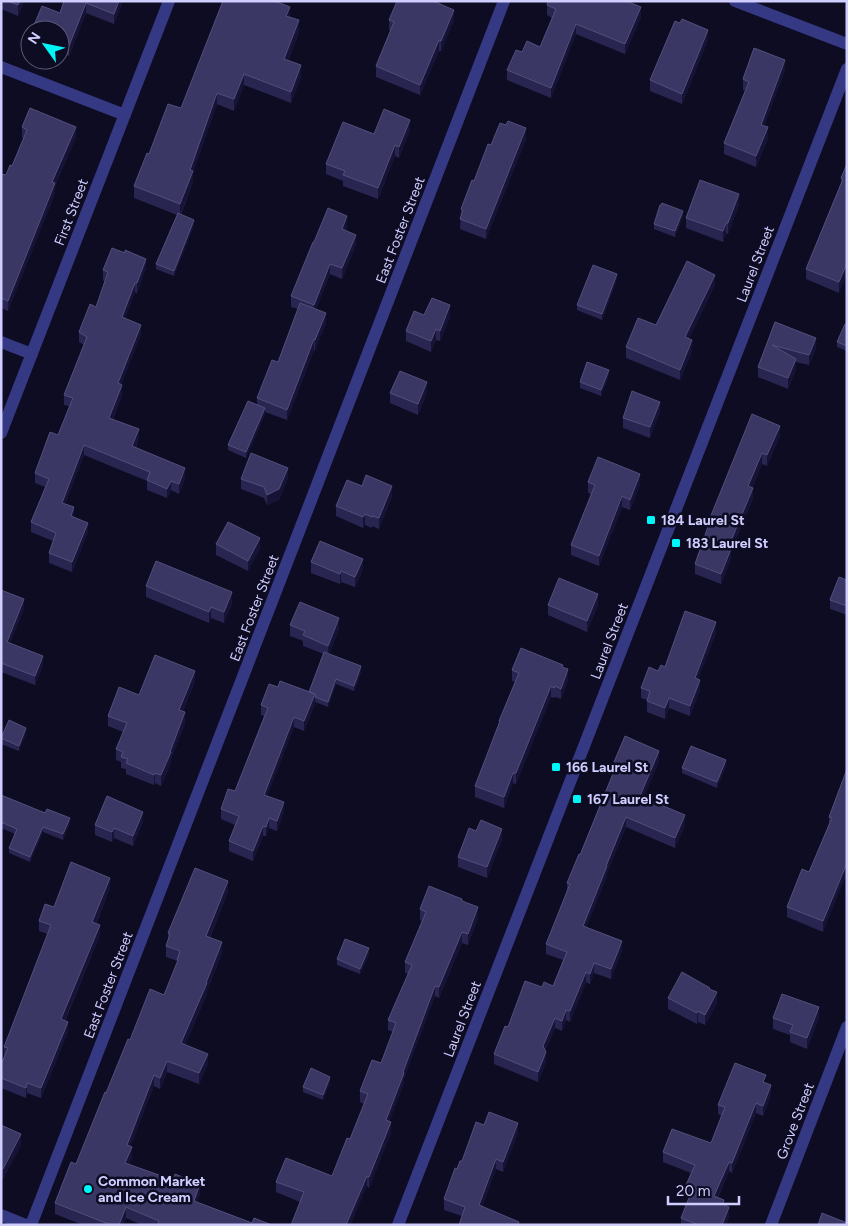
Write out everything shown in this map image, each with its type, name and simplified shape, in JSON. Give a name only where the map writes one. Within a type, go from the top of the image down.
[{"type":"street","name":"First Street","points":[[1,433],[169,1]]},
{"type":"street","name":"East Foster Street","points":[[31,1225],[504,1]]},
{"type":"street","points":[[735,1],[847,44]]},
{"type":"street","points":[[1,67],[124,115]]},
{"type":"street","name":"Laurel Street","points":[[398,1225],[847,68]]},
{"type":"street","points":[[1,342],[32,354]]},
{"type":"street","name":"Grove Street","points":[[771,1225],[842,1056],[847,1027]]},
{"type":"street","points":[[1,1215],[26,1225]]},
{"type":"building","points":[[7,1],[20,1],[18,5]]},
{"type":"building","points":[[64,1],[119,1],[114,14],[86,3],[70,43],[70,20],[36,20],[42,6],[60,13]]},
{"type":"building","points":[[223,1],[275,1],[290,7],[286,16],[299,20],[284,59],[301,65],[291,92],[244,74],[234,99],[217,93],[190,170],[193,171],[180,204],[134,186],[147,153],[149,154],[168,104],[181,108]]},
{"type":"building","points":[[397,1],[433,1],[454,10],[420,85],[376,66],[394,22],[389,20]]},
{"type":"building","points":[[548,1],[626,1],[641,7],[625,44],[576,24],[551,88],[507,70],[516,50],[522,52],[527,41],[540,47],[556,9],[547,5]]},
{"type":"building","points":[[682,19],[708,30],[682,94],[650,80],[675,21],[680,23]]},
{"type":"building","points":[[754,48],[785,60],[761,125],[768,127],[756,156],[724,143],[749,82],[743,79]]},
{"type":"building","points":[[30,108],[76,127],[52,182],[55,183],[8,301],[1,298],[1,174],[6,175],[10,165],[12,166],[27,130],[22,127]]},
{"type":"building","points":[[384,109],[410,120],[399,147],[395,145],[378,188],[343,175],[345,171],[326,164],[343,122],[374,134]]},
{"type":"building","points":[[508,121],[526,128],[486,229],[460,219],[463,210],[461,209],[488,144],[491,145],[500,123],[506,125]]},
{"type":"building","points":[[847,164],[847,263],[839,282],[806,269],[843,179],[841,178]]},
{"type":"building","points":[[700,180],[739,194],[723,231],[686,218]]},
{"type":"building","points":[[662,203],[683,211],[675,231],[654,224]]},
{"type":"building","points":[[328,208],[347,216],[342,229],[356,235],[342,268],[330,264],[314,305],[291,296]]},
{"type":"building","points":[[178,213],[194,220],[174,271],[156,264]]},
{"type":"building","points":[[112,248],[125,253],[125,250],[146,259],[122,317],[141,325],[118,383],[122,385],[109,418],[139,429],[132,446],[185,468],[179,484],[171,481],[167,489],[147,480],[150,472],[84,445],[62,503],[74,507],[71,516],[88,523],[72,562],[49,553],[56,533],[31,522],[49,479],[35,473],[50,432],[58,435],[73,398],[64,395],[87,337],[79,332],[90,304],[96,307],[108,272],[103,270]]},
{"type":"building","points":[[687,261],[715,275],[685,337],[692,340],[680,370],[626,347],[638,318],[656,325]]},
{"type":"building","points":[[593,265],[617,274],[602,314],[577,305]]},
{"type":"building","points":[[432,298],[450,305],[440,331],[436,329],[431,341],[406,331],[414,311],[424,315]]},
{"type":"building","points":[[300,303],[326,313],[287,410],[257,398],[272,360],[278,362]]},
{"type":"building","points":[[775,322],[816,338],[809,355],[772,345],[796,359],[788,378],[758,367]]},
{"type":"building","points":[[845,324],[847,324],[847,346],[837,342]]},
{"type":"building","points":[[587,362],[609,370],[601,390],[580,382]]},
{"type":"building","points":[[400,371],[427,382],[418,404],[390,393]]},
{"type":"building","points":[[632,391],[660,402],[650,427],[623,418]]},
{"type":"building","points":[[248,401],[265,408],[246,452],[228,445]]},
{"type":"building","points":[[752,414],[780,426],[767,455],[762,453],[748,486],[753,488],[728,548],[731,549],[721,574],[695,564],[710,518]]},
{"type":"building","points":[[251,453],[288,468],[279,489],[267,495],[264,487],[241,479]]},
{"type":"building","points":[[598,457],[640,474],[630,500],[622,496],[599,556],[571,545],[595,485],[588,482]]},
{"type":"building","points":[[366,475],[392,486],[379,518],[365,514],[363,517],[336,506],[347,480],[362,486]]},
{"type":"building","points":[[228,522],[260,538],[248,561],[216,544]]},
{"type":"building","points":[[320,541],[363,559],[355,577],[341,571],[340,574],[311,562]]},
{"type":"building","points":[[156,561],[232,592],[224,612],[211,607],[209,612],[146,586]]},
{"type":"building","points":[[839,577],[847,580],[847,606],[830,600]]},
{"type":"building","points":[[559,578],[598,594],[587,621],[548,605]]},
{"type":"building","points":[[1,590],[24,599],[7,642],[43,656],[35,676],[1,663]]},
{"type":"building","points":[[300,602],[339,618],[328,646],[303,635],[305,631],[290,625]]},
{"type":"building","points":[[685,611],[716,622],[695,678],[700,680],[690,706],[669,698],[665,708],[647,701],[650,691],[641,688],[649,667],[658,671],[661,665],[665,667]]},
{"type":"building","points":[[521,648],[563,665],[562,667],[568,669],[561,689],[551,686],[516,773],[513,773],[504,797],[475,786],[519,673],[512,670]]},
{"type":"building","points":[[324,652],[361,666],[354,686],[336,679],[328,702],[315,697],[315,694],[309,692]]},
{"type":"building","points":[[155,655],[195,671],[179,710],[185,712],[161,775],[155,773],[154,775],[126,763],[128,759],[121,757],[123,752],[116,749],[127,723],[108,716],[119,687],[139,695]]},
{"type":"building","points":[[280,681],[315,694],[304,721],[294,717],[264,795],[284,802],[277,821],[269,818],[266,827],[263,826],[253,851],[229,841],[239,816],[221,809],[228,789],[235,791],[268,708],[261,705],[269,684],[278,687]]},
{"type":"building","points":[[9,720],[26,728],[19,746],[1,738]]},
{"type":"building","points":[[625,736],[659,751],[640,796],[685,815],[675,838],[626,817],[583,926],[622,941],[611,969],[594,963],[590,974],[586,972],[570,1011],[566,1010],[562,1021],[555,1018],[543,1046],[546,1052],[538,1072],[494,1054],[505,1026],[508,1027],[525,981],[542,987],[544,982],[553,986],[567,952],[546,944],[570,884],[567,883],[617,764],[614,762]]},
{"type":"building","points":[[691,746],[726,760],[717,782],[682,768]]},
{"type":"building","points":[[847,769],[847,863],[823,921],[787,907],[802,869],[809,872],[832,818],[829,817]]},
{"type":"building","points":[[1,795],[45,813],[47,809],[70,818],[63,834],[43,827],[30,857],[9,848],[17,829],[1,822]]},
{"type":"building","points":[[107,796],[143,812],[133,836],[114,828],[112,832],[95,825]]},
{"type":"building","points":[[481,820],[502,829],[487,867],[458,857],[469,828],[476,831]]},
{"type":"building","points":[[71,862],[110,878],[92,922],[100,925],[61,1019],[68,1022],[41,1088],[27,1083],[26,1088],[1,1078],[1,1065],[8,1048],[4,1047],[51,925],[39,921],[45,904],[54,907]]},
{"type":"building","points":[[195,868],[228,881],[206,936],[222,942],[207,983],[181,1043],[208,1054],[199,1073],[167,1061],[160,1078],[154,1075],[127,1145],[132,1147],[125,1163],[173,1180],[175,1174],[200,1184],[194,1201],[252,1223],[254,1218],[272,1225],[158,1225],[159,1221],[126,1207],[119,1225],[111,1225],[55,1203],[71,1162],[76,1164],[150,989],[164,995],[180,951],[166,946],[170,934],[168,933]]},
{"type":"building","points":[[429,886],[478,907],[468,934],[462,932],[439,987],[435,986],[386,1120],[391,1122],[369,1177],[367,1176],[346,1225],[291,1225],[304,1192],[276,1182],[286,1158],[332,1176],[347,1138],[350,1139],[368,1094],[360,1091],[372,1060],[381,1063],[396,1023],[388,1020],[412,965],[405,962],[426,912],[420,909]]},
{"type":"building","points":[[345,939],[369,948],[360,969],[337,959]]},
{"type":"building","points":[[682,972],[717,992],[705,1015],[698,1011],[697,1013],[668,998]]},
{"type":"building","points":[[782,994],[819,1007],[807,1038],[790,1032],[793,1025],[773,1018]]},
{"type":"building","points":[[735,1063],[766,1075],[763,1082],[771,1085],[763,1106],[756,1103],[732,1163],[729,1162],[714,1196],[724,1200],[723,1204],[729,1207],[722,1225],[699,1225],[681,1218],[693,1188],[686,1185],[695,1165],[663,1152],[672,1129],[711,1143],[725,1107],[718,1105]]},
{"type":"building","points":[[311,1068],[330,1077],[323,1095],[303,1087]]},
{"type":"building","points":[[489,1112],[518,1123],[503,1162],[496,1159],[479,1205],[519,1222],[518,1225],[459,1225],[465,1207],[444,1199],[455,1168],[457,1169],[460,1161],[462,1161],[476,1122],[484,1125]]},
{"type":"building","points":[[1,1125],[21,1134],[3,1169],[1,1168]]},
{"type":"building","points":[[822,1213],[847,1223],[847,1225],[818,1225]]},
{"type":"place","name":"184 Laurel St","points":[[651,520]]},
{"type":"place","name":"183 Laurel St","points":[[676,543]]},
{"type":"place","name":"166 Laurel St","points":[[556,767]]},
{"type":"place","name":"167 Laurel St","points":[[577,799]]},
{"type":"place","name":"Common Market and Ice Cream","points":[[88,1189]]}]
